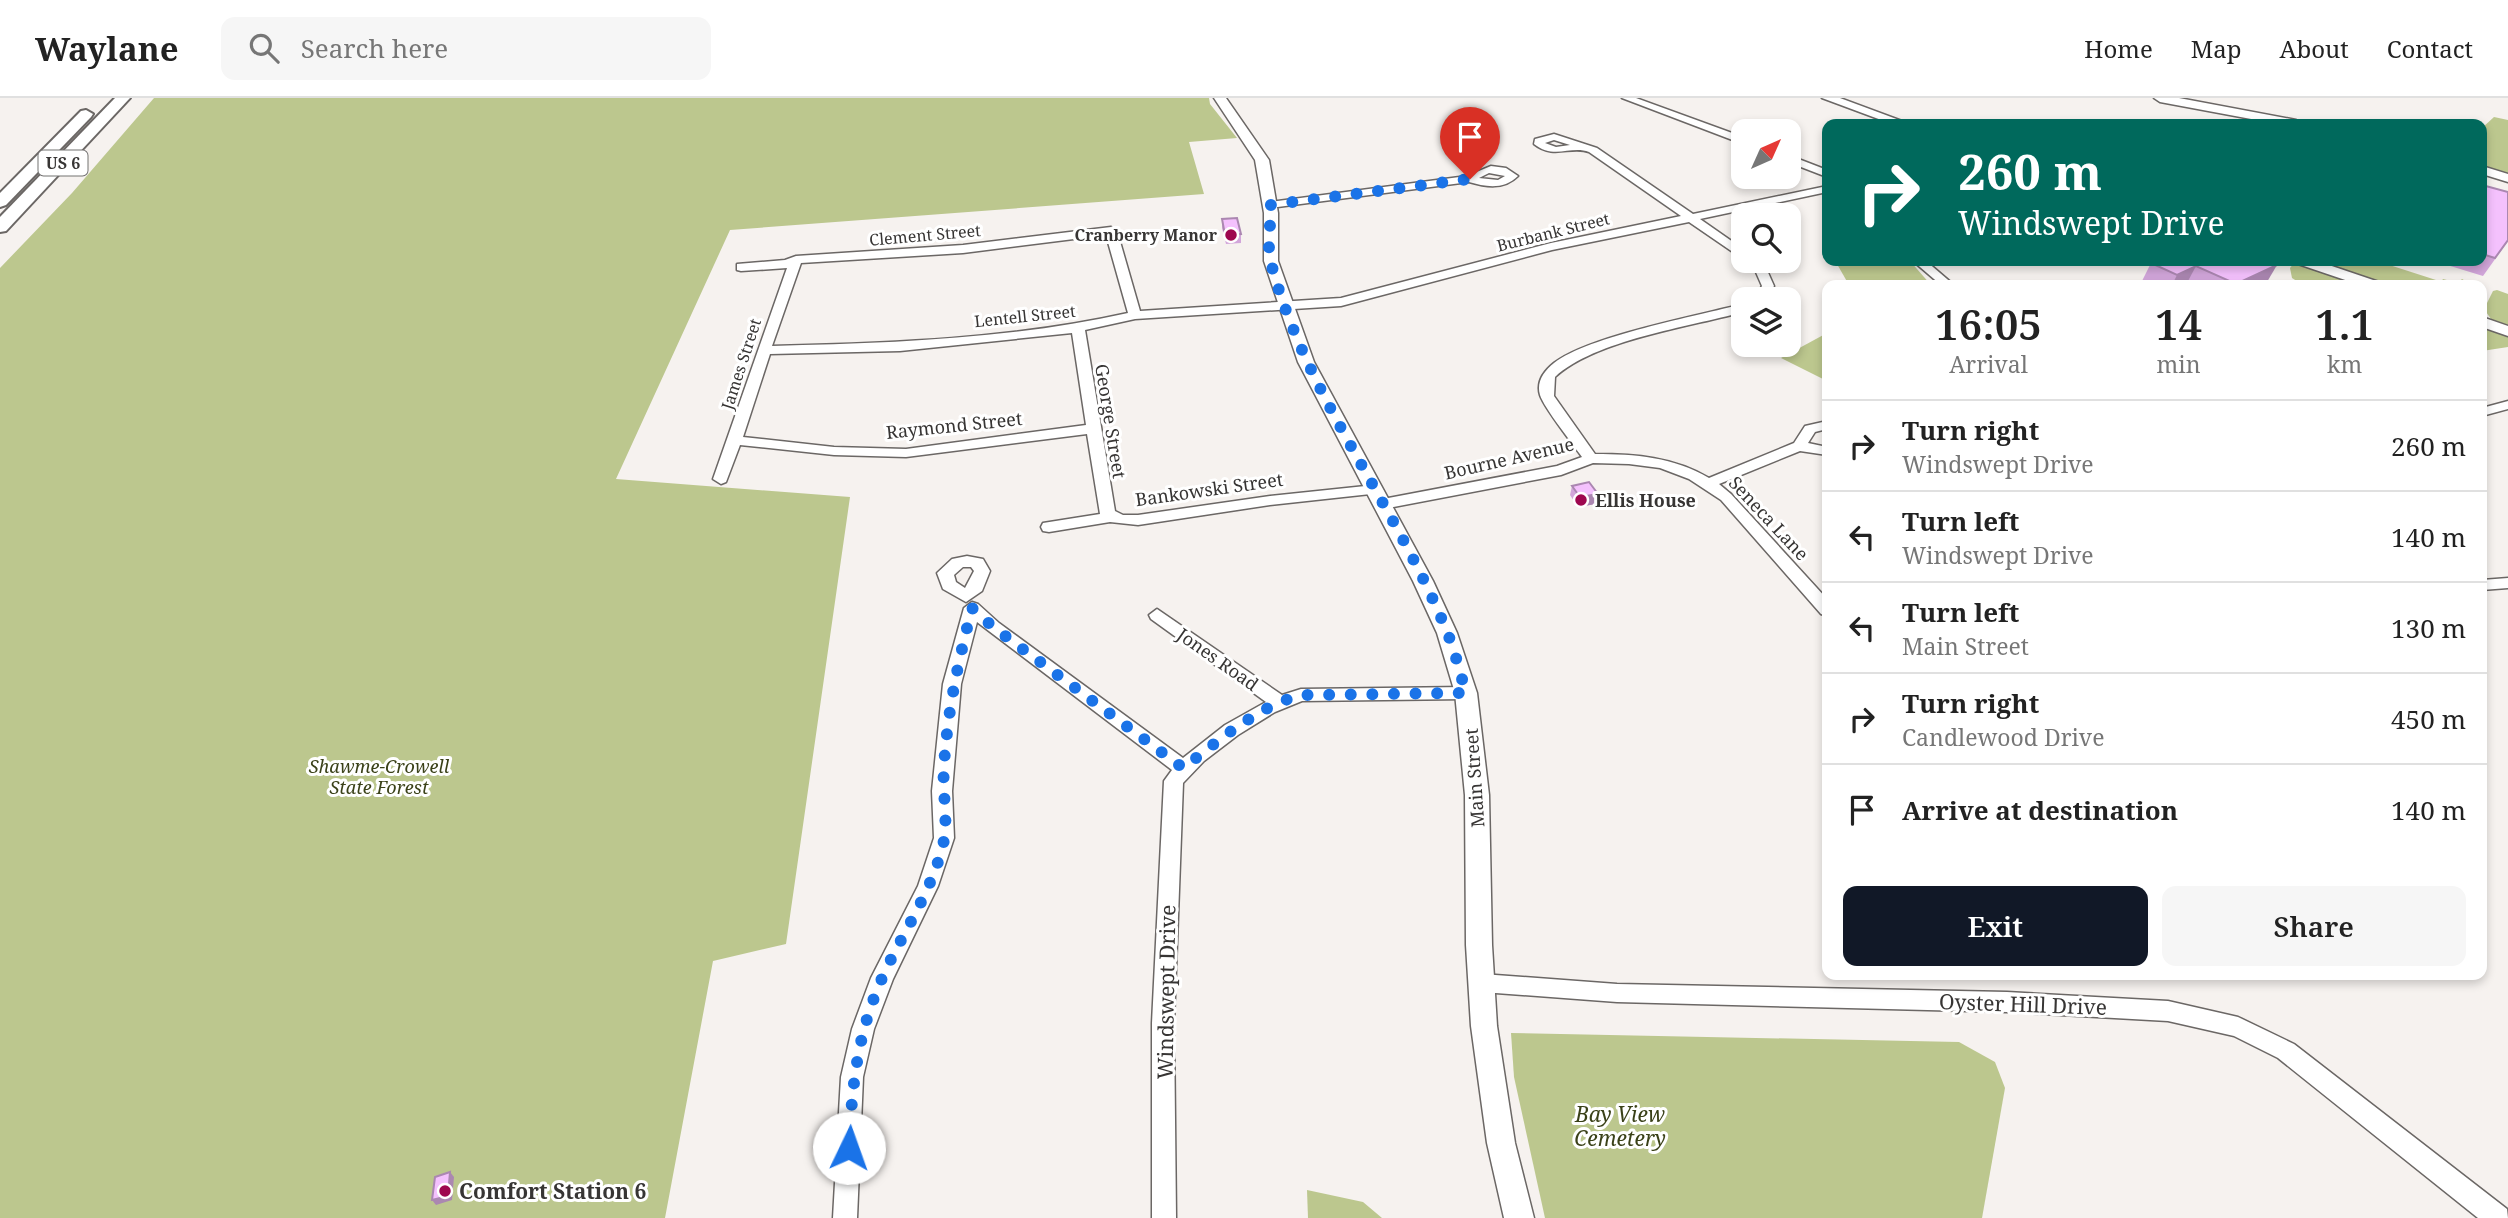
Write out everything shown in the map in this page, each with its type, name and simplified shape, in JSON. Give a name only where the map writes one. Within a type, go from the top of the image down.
[{"type":"highway","name":"US 6","points":[[0,202],[101,98]]},
{"type":"highway","name":"US 6","points":[[0,227],[123,98]]},
{"type":"main road","name":"Main Street","points":[[1220,98],[1262,160],[1270,205],[1271,261],[1306,362],[1379,497],[1447,633],[1466,693],[1477,794],[1479,945],[1485,1026],[1501,1143],[1519,1218]]},
{"type":"main road","points":[[1828,98],[1889,119]]},
{"type":"main road","points":[[2160,98],[2270,119]]},
{"type":"main road","points":[[2487,171],[2508,177]]},
{"type":"main road","points":[[2318,266],[2359,280]]},
{"type":"main road","points":[[2487,324],[2508,331]]},
{"type":"street","points":[[1627,98],[1731,137]]},
{"type":"street","points":[[1576,143],[1624,170],[1731,247]]},
{"type":"street","points":[[1801,163],[1822,172]]},
{"type":"street","points":[[1270,205],[1470,179]]},
{"type":"street","name":"Burbank Street","points":[[1287,307],[1341,302],[1383,293],[1550,247],[1822,190]]},
{"type":"street","name":"Clement Street","points":[[741,267],[787,264],[796,260],[963,249],[1111,231],[1135,315]]},
{"type":"street","name":"James Street","points":[[721,479],[777,307],[796,260]]},
{"type":"street","points":[[1925,266],[1942,280]]},
{"type":"street","name":"Lentell Street","points":[[765,350],[900,347],[1078,328],[1135,315],[1287,307]]},
{"type":"street","name":"Bourne Avenue","points":[[1379,497],[1561,470],[1591,459],[1547,396],[1548,376],[1562,362],[1624,340],[1731,311]]},
{"type":"street","name":"George Street","points":[[1078,328],[1107,513],[1112,517]]},
{"type":"street","points":[[2487,411],[2508,405]]},
{"type":"street","points":[[1799,446],[1810,429],[1822,426]]},
{"type":"street","name":"Raymond Street","points":[[735,440],[834,451],[906,453],[1092,429]]},
{"type":"street","points":[[1709,483],[1799,446],[1822,450]]},
{"type":"street","name":"Seneca Lane","points":[[1591,459],[1627,457],[1658,461],[1686,470],[1709,483],[1726,497],[1822,604]]},
{"type":"street","name":"Bankowski Street","points":[[1049,527],[1112,517],[1117,520],[1147,518],[1305,495],[1379,497]]},
{"type":"street","points":[[2487,585],[2508,583]]},
{"type":"street","points":[[845,1218],[852,1077],[863,1029],[882,978],[928,886],[944,838],[942,791],[952,684],[969,602],[993,627],[1183,768],[1244,723],[1279,702],[1301,695],[1466,693]]},
{"type":"street","name":"Jones Road","points":[[1157,615],[1279,702]]},
{"type":"street","name":"Windswept Drive","points":[[1164,1218],[1163,1023],[1168,900],[1174,781],[1183,768]]},
{"type":"street","name":"Oyster Hill Drive","points":[[1482,983],[1617,993],[2007,1002],[2180,1013],[2238,1027],[2286,1051],[2498,1218]]},
{"type":"green space","name":"Shawme-Crowell State Forest","points":[[154,98],[1209,98],[1210,104],[1237,138],[1189,142],[1204,194],[730,230],[616,479],[850,497],[786,944],[713,961],[665,1218],[0,1218],[0,268],[72,193]]},
{"type":"green space","points":[[2494,117],[2508,120],[2508,174],[2487,168],[2487,123]]},
{"type":"green space","points":[[1838,266],[1914,266],[1927,280],[1846,280]]},
{"type":"green space","points":[[2310,266],[2350,280],[2295,280],[2292,278],[2290,268]]},
{"type":"green space","points":[[2330,266],[2393,266],[2436,280],[2373,280]]},
{"type":"green space","points":[[2493,291],[2508,294],[2508,327],[2491,319],[2487,313],[2487,303]]},
{"type":"green space","points":[[2487,329],[2508,335],[2508,347],[2487,350]]},
{"type":"green space","points":[[1822,336],[1822,378],[1781,358],[1801,357],[1801,347]]},
{"type":"green space","name":"Bay View Cemetery","points":[[1511,1033],[1959,1042],[1995,1062],[2005,1088],[1982,1218],[1545,1218],[1514,1077]]},
{"type":"green space","points":[[1307,1190],[1363,1202],[1382,1218],[1308,1218]]},
{"type":"building","points":[[2487,186],[2508,192],[2508,240],[2495,258],[2487,256]]},
{"type":"building","points":[[1237,218],[1241,234],[1225,235],[1222,219]]},
{"type":"building","points":[[2158,266],[2196,266],[2177,275]]},
{"type":"building","points":[[2196,266],[2275,266],[2245,280],[2227,280]]},
{"type":"building","points":[[1589,482],[1598,494],[1580,497],[1572,486]]},
{"type":"building","points":[[450,1172],[448,1196],[432,1200],[435,1177]]},
{"type":"place","name":"Cranberry Manor","points":[[1231,235]]},
{"type":"place","name":"Ellis House","points":[[1581,500]]},
{"type":"place","name":"Comfort Station 6","points":[[445,1191]]},
{"type":"route","points":[[849,1148],[852,1077],[863,1029],[882,978],[928,886],[944,838],[942,791],[952,684],[972,608],[993,627],[1183,768],[1270,706],[1301,695],[1466,693],[1447,633],[1423,581],[1306,362],[1271,261],[1269,236],[1270,205],[1470,179]]}]
